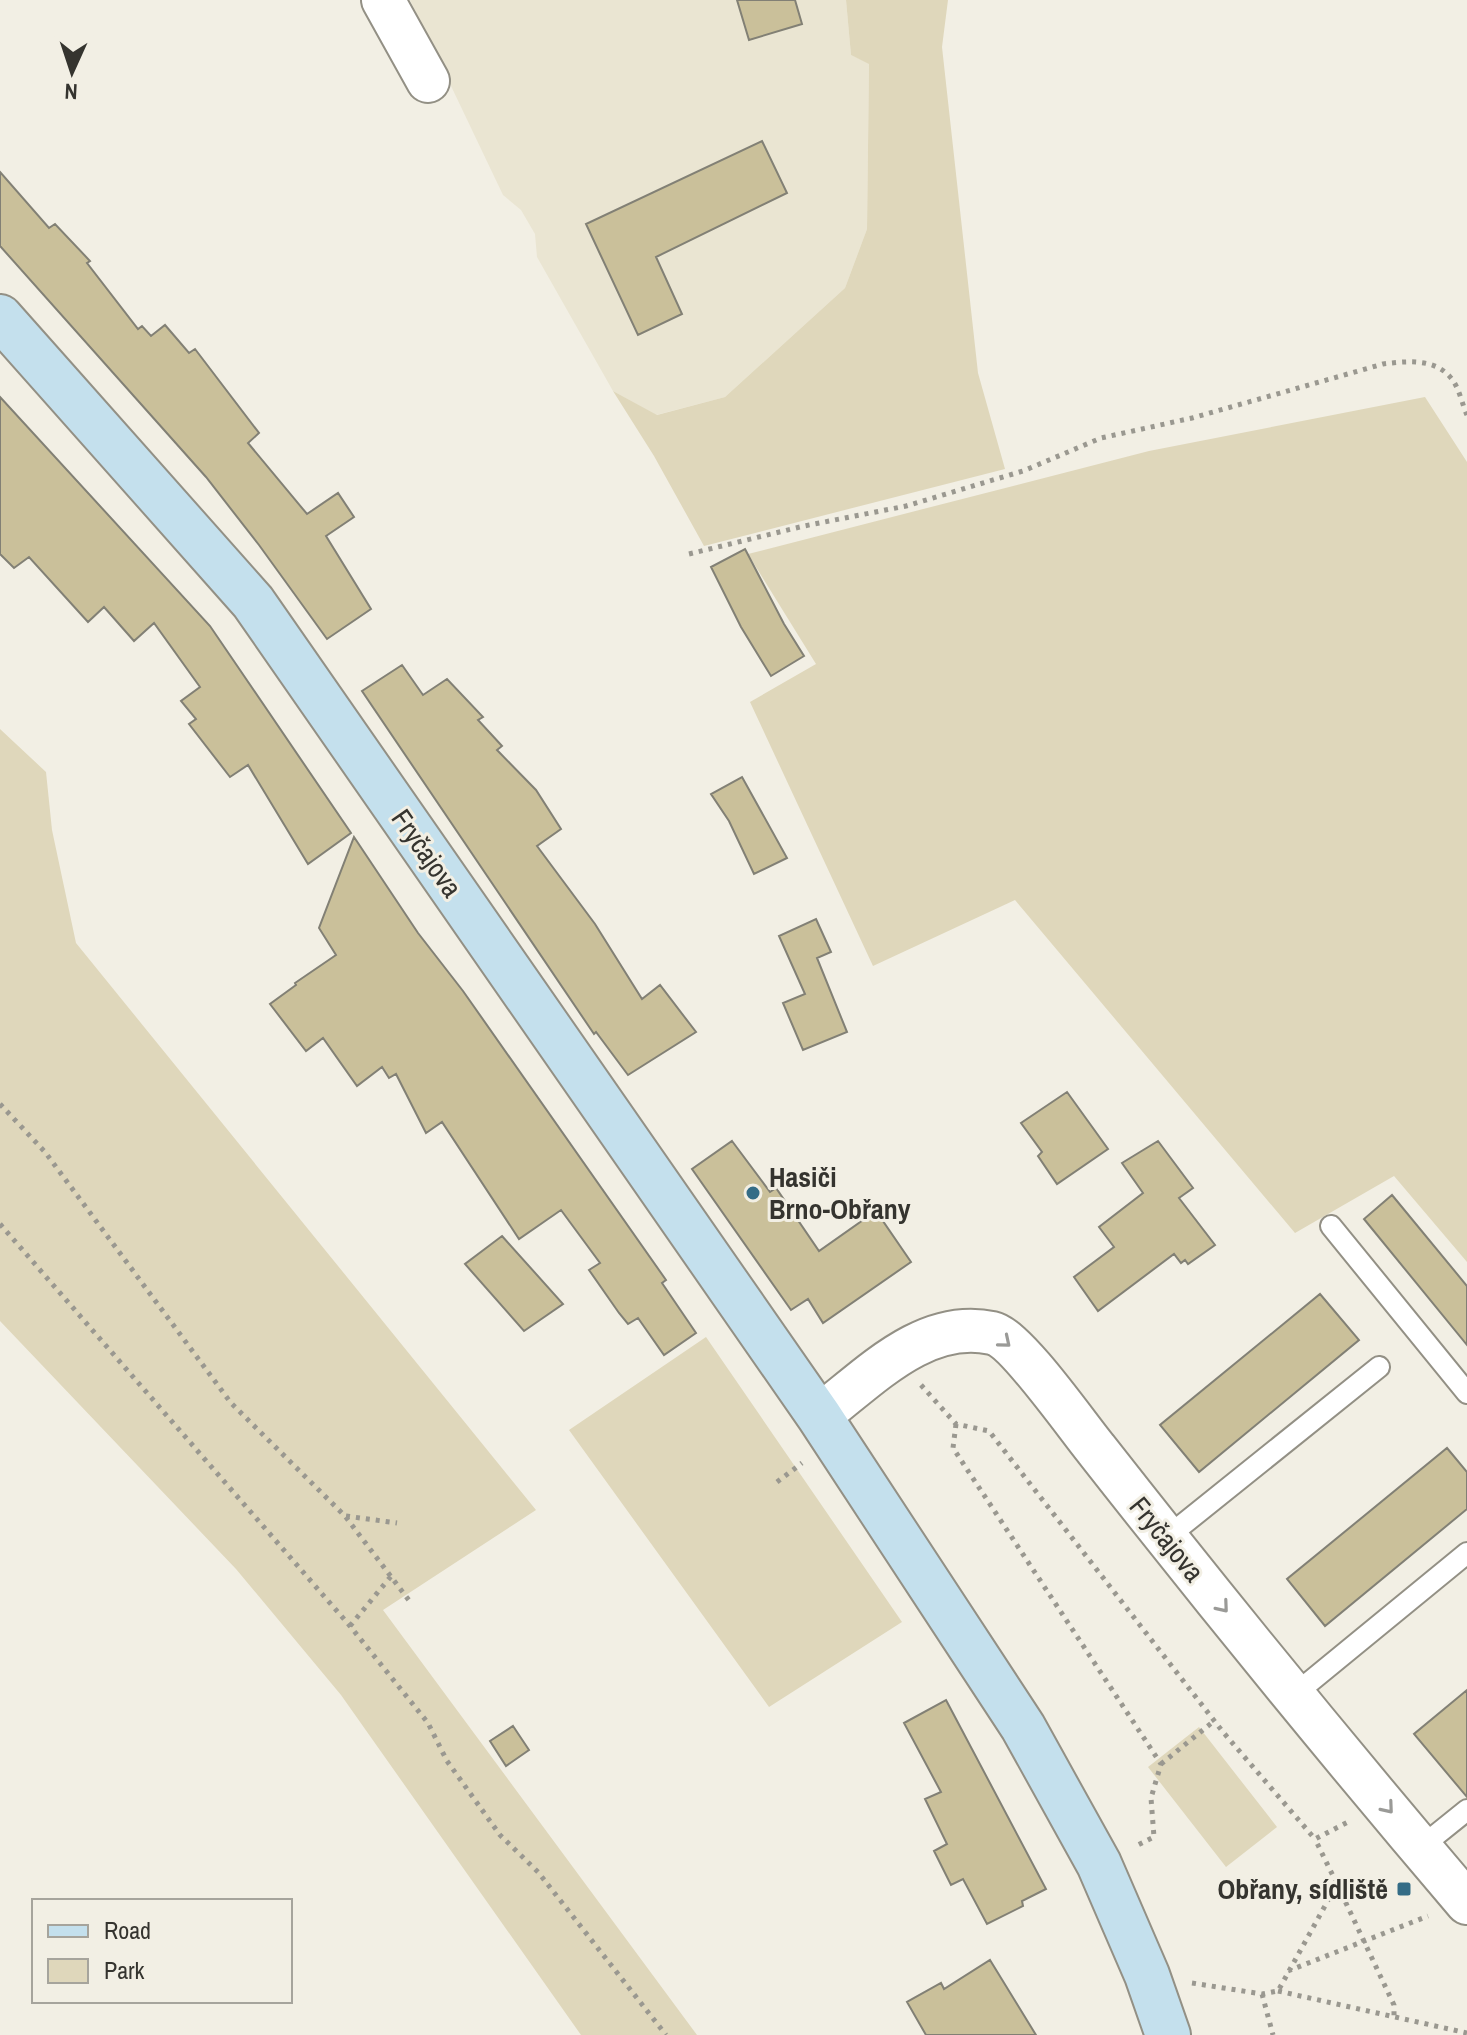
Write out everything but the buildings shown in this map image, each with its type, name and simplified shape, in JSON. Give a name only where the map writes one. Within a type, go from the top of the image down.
[{"type":"main road","name":"Fryčajova","points":[[0,317],[253,602],[819,1416],[1023,1727],[1099,1864],[1147,1975],[1168,2035]]},
{"type":"street","points":[[383,0],[428,81]]},
{"type":"street","name":"Fryčajova","points":[[819,1416],[895,1357],[932,1336],[964,1328],[997,1333],[1027,1362],[1166,1538],[1466,1902]]},
{"type":"lane","points":[[1331,1226],[1467,1393]]},
{"type":"lane","points":[[1166,1538],[1379,1367]]},
{"type":"lane","points":[[1295,1694],[1467,1553]]},
{"type":"lane","points":[[1421,1847],[1467,1810]]},
{"type":"path","points":[[689,554],[804,526],[906,506],[1023,471],[1101,438],[1192,418],[1383,364],[1408,361],[1430,364],[1451,377],[1467,415]]},
{"type":"path","points":[[0,1104],[45,1152],[231,1403],[345,1516],[411,1603]]},
{"type":"path","points":[[0,1224],[350,1626],[428,1723],[447,1761],[500,1835],[538,1872],[666,2035]]},
{"type":"path","points":[[917,1381],[956,1424],[989,1431],[1214,1721],[1315,1839],[1394,2005],[1394,2018]]},
{"type":"path","points":[[956,1424],[953,1448],[1161,1764]]},
{"type":"path","points":[[777,1482],[806,1460]]},
{"type":"path","points":[[345,1516],[397,1523]]},
{"type":"path","points":[[350,1626],[392,1575]]},
{"type":"path","points":[[1125,1851],[1154,1837],[1151,1798],[1161,1764],[1214,1721]]},
{"type":"path","points":[[1315,1839],[1384,1802]]},
{"type":"path","points":[[1278,1991],[1337,1884]]},
{"type":"path","points":[[1287,1972],[1466,1902]]},
{"type":"path","points":[[1147,1975],[1262,1994],[1278,1991],[1467,2033]]},
{"type":"path","points":[[1262,1994],[1273,2035]]},
{"type":"shaded area","points":[[410,0],[846,0],[851,55],[869,63],[867,229],[845,288],[725,397],[656,415],[613,391],[537,257],[535,234],[521,210],[503,195]]},
{"type":"green space","points":[[846,0],[948,0],[942,47],[978,373],[1005,469],[704,546],[654,456],[613,391],[657,415],[725,397],[845,288],[867,229],[869,64],[851,55]]},
{"type":"green space","points":[[1425,397],[1467,462],[1467,1262],[1394,1176],[1295,1233],[1015,900],[873,966],[750,702],[816,664],[748,554],[1149,451]]},
{"type":"green space","points":[[0,729],[46,772],[52,830],[76,943],[536,1510],[383,1610],[697,2035],[581,2035],[341,1695],[236,1569],[0,1321]]},
{"type":"green space","points":[[706,1337],[902,1622],[769,1707],[569,1430]]},
{"type":"green space","points":[[1199,1727],[1277,1827],[1226,1867],[1148,1767]]},
{"type":"place","name":"Hasiči Brno-Obřany","points":[[753,1193]]},
{"type":"place","name":"Obřany, sídliště","points":[[1404,1889]]}]
